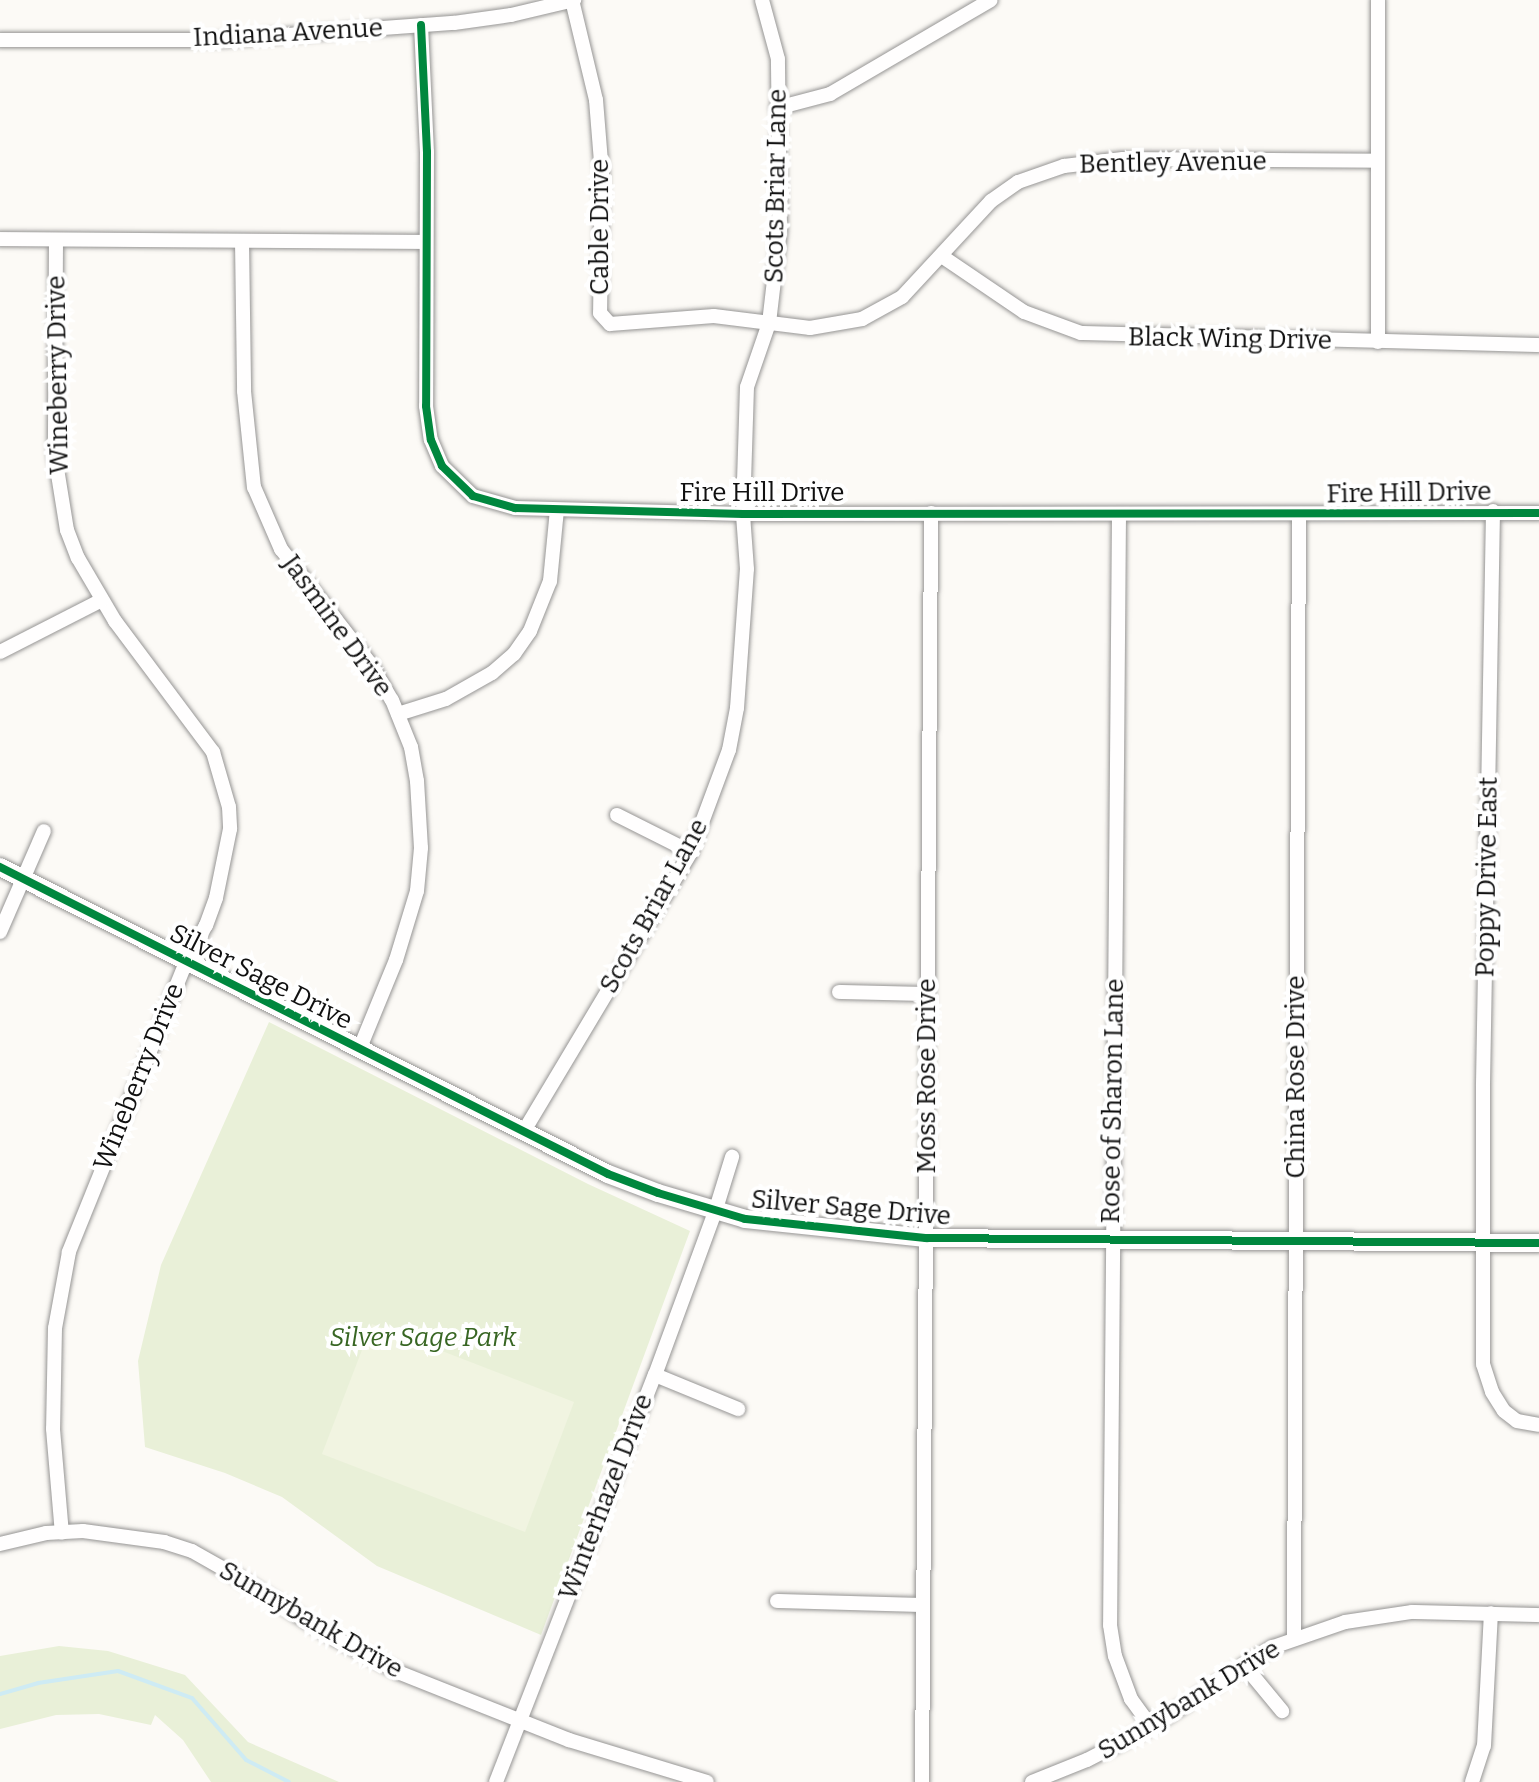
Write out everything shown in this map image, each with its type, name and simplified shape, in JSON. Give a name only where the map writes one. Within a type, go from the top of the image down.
[{"type":"street","name":"Indiana Avenue","points":[[0,40],[220,40],[511,15],[573,0]]},
{"type":"street","name":"Cable Drive","points":[[573,0],[596,100],[602,175],[600,313],[605,321],[619,325],[664,318],[739,319]]},
{"type":"street","name":"Scots Briar Lane","points":[[524,1131],[691,852],[719,785],[737,708],[747,569],[743,514],[747,387],[769,323],[780,229],[778,59],[762,0]]},
{"type":"street","points":[[777,108],[830,94],[991,0]]},
{"type":"street","points":[[1378,0],[1378,342]]},
{"type":"street","name":"Fire Hill Drive","points":[[421,25],[427,137],[426,406],[431,440],[442,466],[473,496],[490,503],[557,510],[743,514],[1539,513]]},
{"type":"street","name":"Bentley Avenue","points":[[739,319],[810,328],[862,319],[902,297],[943,257],[991,201],[1018,182],[1064,166],[1123,159],[1378,161]]},
{"type":"street","points":[[0,239],[425,242]]},
{"type":"street","name":"Wineberry Drive","points":[[56,240],[55,456],[67,530],[102,600],[213,752],[229,807],[227,855],[216,898],[186,962],[83,1212],[60,1291],[53,1429],[62,1533]]},
{"type":"street","name":"Jasmine Drive","points":[[242,241],[244,391],[254,487],[281,549],[372,666],[398,714],[411,747],[417,781],[421,848],[417,891],[396,960],[359,1050]]},
{"type":"street","name":"Black Wing Drive","points":[[943,257],[1024,312],[1081,333],[1539,345]]},
{"type":"street","points":[[398,714],[446,699],[492,673],[514,654],[530,631],[550,581],[557,510]]},
{"type":"street","name":"Poppy Drive East","points":[[1493,511],[1482,1243],[1483,1364],[1492,1392],[1504,1411],[1517,1421],[1539,1425]]},
{"type":"street","name":"Moss Rose Drive","points":[[922,1782],[931,513]]},
{"type":"street","name":"Rose of Sharon Lane","points":[[1119,514],[1110,1625],[1115,1656],[1131,1699],[1151,1727]]},
{"type":"street","name":"China Rose Drive","points":[[1294,1639],[1299,514]]},
{"type":"street","points":[[0,652],[102,600]]},
{"type":"street","points":[[617,815],[691,852]]},
{"type":"street","points":[[0,932],[44,831]]},
{"type":"street","name":"Silver Sage Drive","points":[[0,867],[608,1174],[715,1212],[786,1226],[926,1238],[1539,1243]]},
{"type":"street","points":[[839,992],[928,994]]},
{"type":"street","name":"Winterhazel Drive","points":[[496,1782],[518,1719],[655,1375],[732,1157]]},
{"type":"street","points":[[655,1375],[738,1409]]},
{"type":"street","name":"Sunnybank Drive","points":[[0,1544],[46,1533],[83,1531],[164,1542],[192,1551],[386,1666],[569,1740],[707,1782]]},
{"type":"street","points":[[777,1601],[923,1605]]},
{"type":"street","points":[[1472,1782],[1484,1746],[1491,1613]]},
{"type":"street","name":"Sunnybank Drive","points":[[1042,1780],[1151,1727],[1244,1665],[1294,1639],[1345,1622],[1381,1615],[1539,1615]]},
{"type":"street","points":[[1244,1665],[1282,1711]]},
{"type":"green space","name":"Silver Sage Park","points":[[269,1022],[588,1184],[690,1231],[541,1635],[377,1566],[282,1497],[225,1473],[145,1447],[138,1361],[161,1265]]},
{"type":"green space","points":[[372,1324],[574,1402],[525,1532],[322,1454]]},
{"type":"green space","points":[[59,1646],[108,1651],[185,1675],[248,1742],[339,1782],[211,1782],[183,1740],[155,1715],[151,1725],[99,1714],[56,1715],[0,1729],[0,1656]]},
{"type":"waterway","points":[[0,1694],[38,1683],[118,1671],[192,1698],[246,1760],[289,1782]]},
{"type":"cycle path","points":[[421,25],[427,152],[426,406],[431,440],[442,466],[473,496],[515,508],[743,514],[1539,513]]},
{"type":"cycle path","points":[[0,867],[608,1174],[658,1193],[745,1219],[926,1238],[1539,1243]]}]
